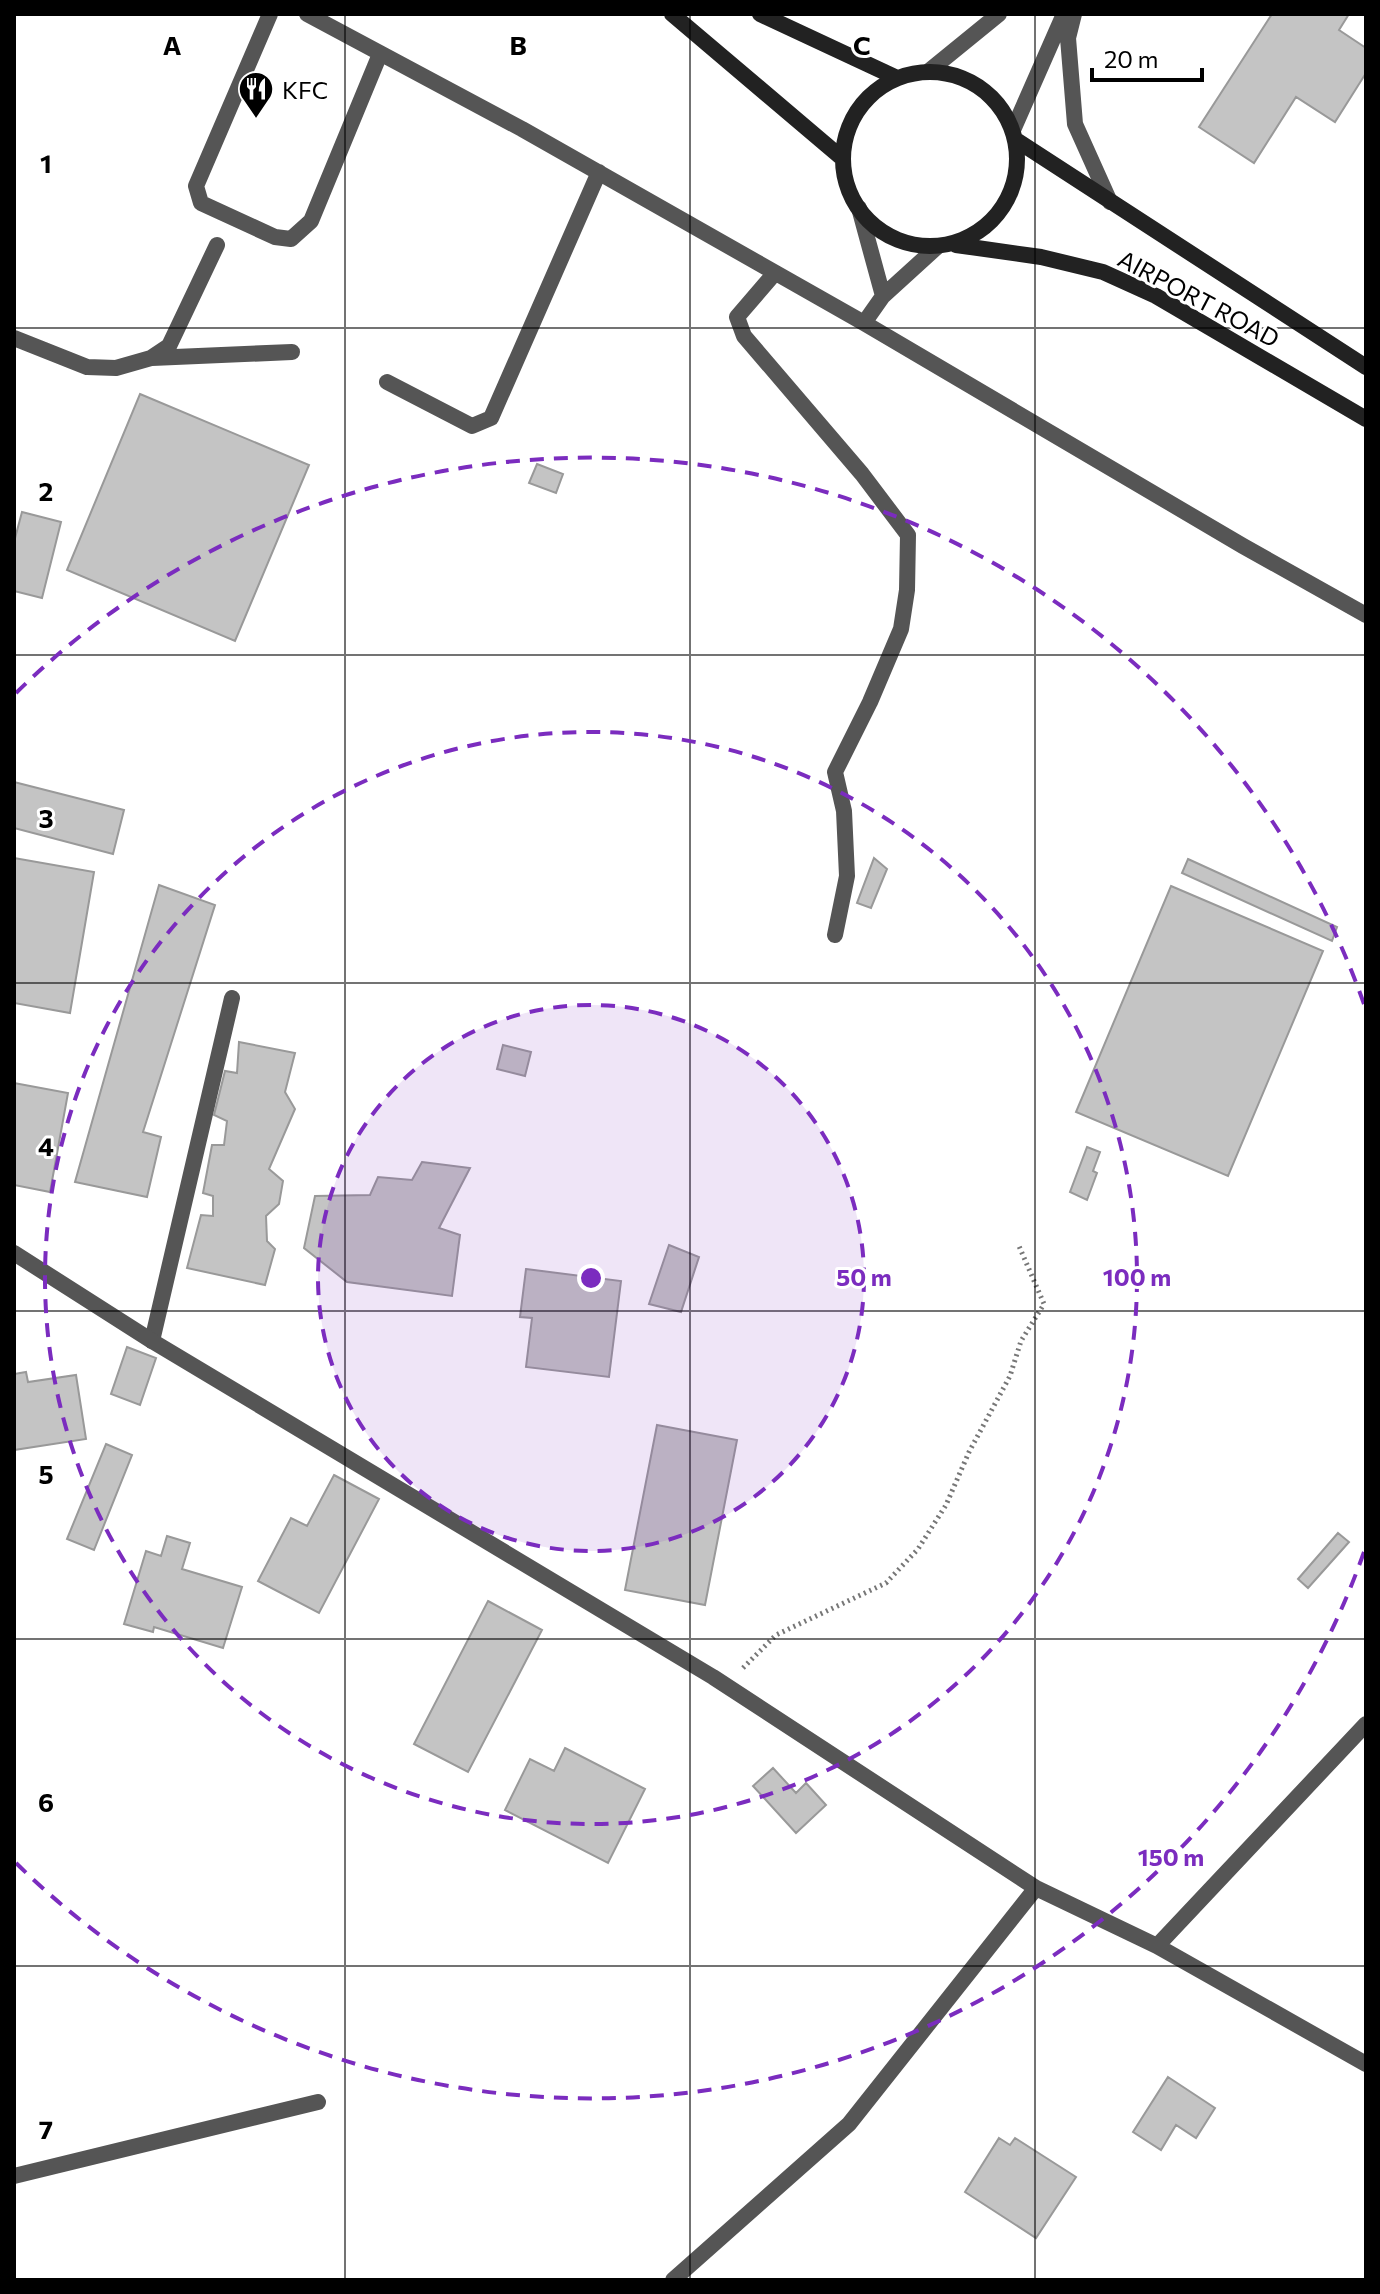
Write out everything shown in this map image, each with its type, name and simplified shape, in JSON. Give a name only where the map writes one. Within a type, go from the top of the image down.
[{"type":"main road","points":[[672,14],[843,159]]},
{"type":"main road","points":[[760,14],[895,77]]},
{"type":"main road","points":[[929,71],[959,76],[986,92],[997,103],[1014,135],[1018,160],[1015,179],[999,214],[969,238],[944,245],[911,242],[886,234],[868,220],[848,194],[843,177],[843,159],[850,120],[862,103],[895,77],[929,71]]},
{"type":"main road","name":"AIRPORT ROAD","points":[[1014,135],[1110,202],[1366,367]]},
{"type":"main road","name":"AIRPORT ROAD","points":[[944,245],[1041,257],[1103,272],[1156,296],[1366,419]]},
{"type":"street","points":[[270,14],[196,186],[201,203],[275,237],[291,239],[311,221],[380,54]]},
{"type":"street","points":[[307,14],[599,172],[1366,615]]},
{"type":"street","points":[[929,71],[999,14]]},
{"type":"street","points":[[1014,135],[1064,14]]},
{"type":"street","points":[[1074,14],[1068,38],[1075,124],[1110,202]]},
{"type":"street","points":[[387,382],[472,426],[491,418],[599,172]]},
{"type":"street","points":[[859,208],[883,296]]},
{"type":"street","points":[[151,358],[169,346],[217,245]]},
{"type":"street","points":[[864,323],[883,296],[944,245]]},
{"type":"street","points":[[774,274],[737,317],[744,336],[862,474],[908,535],[907,590],[901,629],[870,702],[835,772],[844,811],[847,876],[835,935]]},
{"type":"street","points":[[14,338],[87,367],[116,368],[151,358],[292,352]]},
{"type":"street","points":[[152,1341],[232,998]]},
{"type":"street","points":[[14,1253],[152,1341],[713,1677],[1036,1888],[1157,1946],[1366,2064]]},
{"type":"street","points":[[1157,1946],[1366,1724]]},
{"type":"street","points":[[673,2280],[849,2124],[1036,1888]]},
{"type":"street","points":[[14,2176],[318,2102]]},
{"type":"path","points":[[739,1672],[776,1635],[886,1583],[918,1549],[946,1505],[969,1452],[1010,1376],[1021,1341],[1044,1304],[1019,1246]]},
{"type":"building","points":[[1272,14],[1349,14],[1339,30],[1366,48],[1366,73],[1335,122],[1296,97],[1254,163],[1199,127]]},
{"type":"building","points":[[140,394],[309,465],[235,641],[67,570]]},
{"type":"building","points":[[537,464],[563,474],[556,493],[529,483]]},
{"type":"building","points":[[22,512],[61,522],[42,598],[14,591],[14,542]]},
{"type":"building","points":[[14,782],[124,810],[113,854],[14,828]]},
{"type":"building","points":[[14,858],[94,872],[70,1013],[14,1003]]},
{"type":"building","points":[[874,858],[887,869],[871,908],[857,903]]},
{"type":"building","points":[[1188,859],[1337,927],[1332,941],[1182,873]]},
{"type":"building","points":[[159,885],[215,905],[143,1132],[161,1137],[147,1197],[75,1182]]},
{"type":"building","points":[[1171,886],[1323,951],[1228,1176],[1076,1112]]},
{"type":"building","points":[[239,1042],[295,1053],[285,1092],[295,1109],[269,1169],[283,1181],[279,1204],[266,1216],[267,1241],[275,1249],[265,1285],[187,1268],[201,1215],[213,1216],[213,1196],[203,1193],[212,1145],[224,1145],[227,1121],[214,1115],[225,1071],[237,1073]]},
{"type":"building","points":[[503,1045],[531,1052],[525,1076],[497,1069]]},
{"type":"building","points":[[14,1083],[68,1093],[50,1192],[14,1185]]},
{"type":"building","points":[[1087,1147],[1100,1152],[1093,1171],[1097,1173],[1087,1200],[1070,1192]]},
{"type":"building","points":[[422,1162],[470,1168],[439,1228],[460,1235],[452,1296],[347,1282],[304,1248],[315,1196],[370,1195],[378,1177],[412,1180]]},
{"type":"building","points":[[669,1245],[699,1257],[681,1312],[649,1304]]},
{"type":"building","points":[[526,1269],[621,1281],[609,1377],[526,1367],[532,1318],[520,1317]]},
{"type":"building","points":[[127,1347],[156,1358],[140,1405],[111,1394]]},
{"type":"building","points":[[26,1372],[28,1382],[76,1375],[86,1439],[14,1450],[14,1374]]},
{"type":"building","points":[[657,1425],[737,1440],[705,1605],[625,1590]]},
{"type":"building","points":[[106,1444],[132,1455],[94,1550],[67,1539]]},
{"type":"building","points":[[334,1475],[379,1499],[319,1613],[258,1581],[291,1518],[307,1526]]},
{"type":"building","points":[[1338,1533],[1349,1542],[1308,1588],[1298,1579]]},
{"type":"building","points":[[167,1536],[190,1543],[182,1569],[242,1587],[223,1648],[154,1627],[153,1632],[124,1624],[146,1551],[161,1556]]},
{"type":"building","points":[[488,1601],[542,1630],[468,1772],[414,1744]]},
{"type":"building","points":[[565,1748],[645,1789],[608,1863],[505,1810],[530,1759],[554,1771]]},
{"type":"building","points":[[773,1768],[796,1793],[806,1783],[826,1805],[796,1833],[753,1786]]},
{"type":"building","points":[[1168,2077],[1215,2108],[1196,2138],[1176,2125],[1161,2150],[1133,2132]]},
{"type":"building","points":[[999,2138],[1010,2145],[1015,2138],[1076,2177],[1036,2238],[965,2192]]},
{"type":"place","name":"KFC","points":[[256,120]]}]
